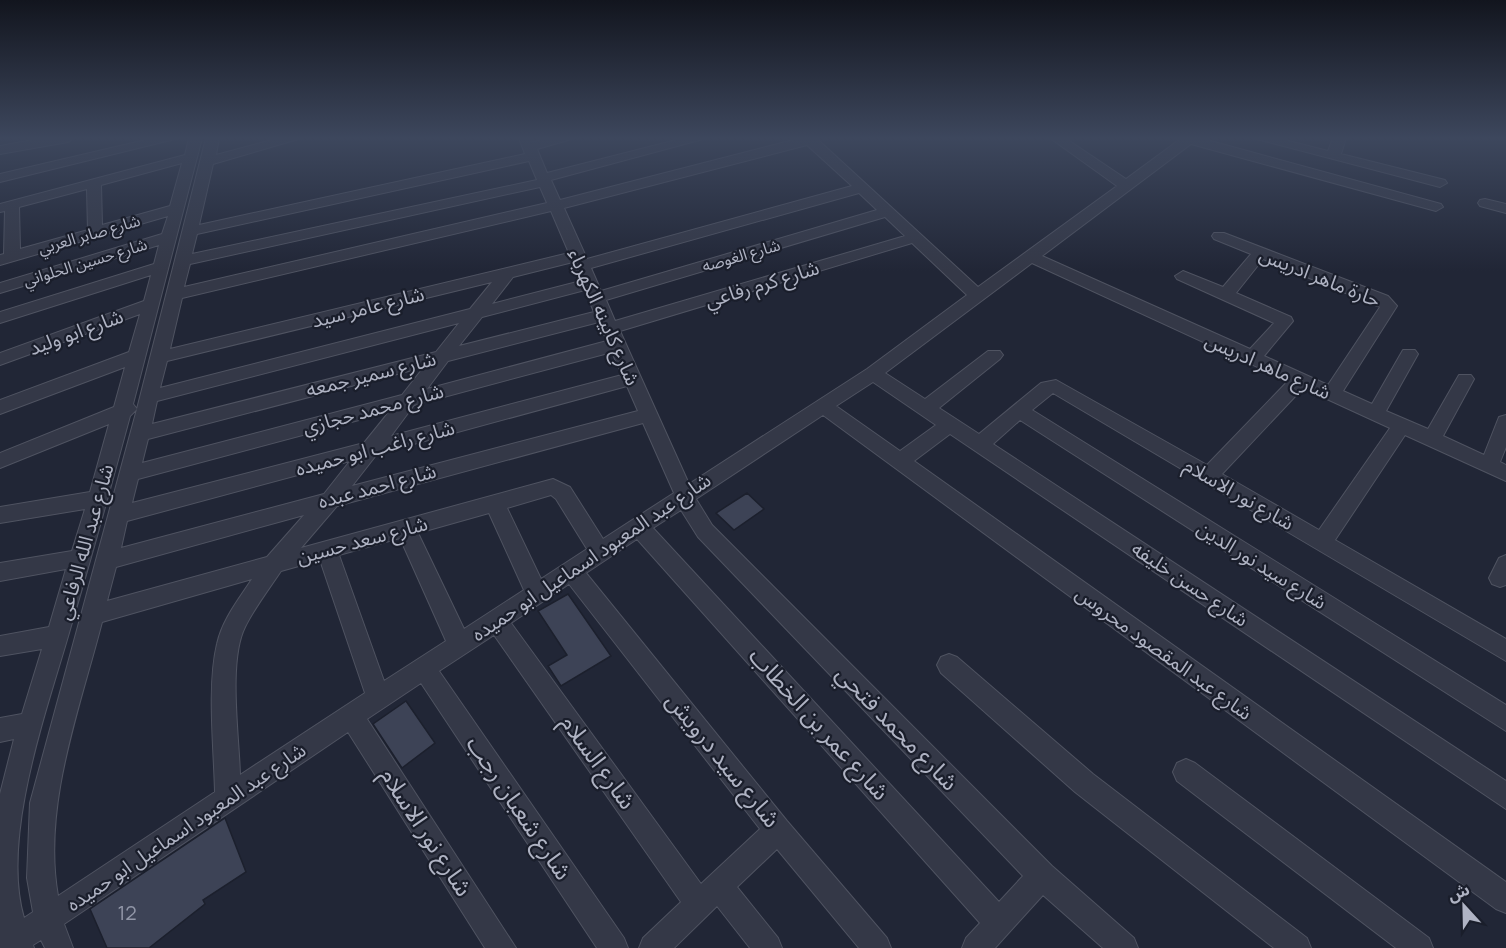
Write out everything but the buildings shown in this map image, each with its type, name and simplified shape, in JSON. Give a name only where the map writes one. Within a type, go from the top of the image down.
[{"type":"street","name":"شارع عبد الله الرفاعي","points":[[12,943],[3,894],[3,821],[98,499],[169,237],[178,208],[190,182]]},
{"type":"street","name":"شارع عبد الله الرفاعي","points":[[59,948],[48,920],[41,878],[44,803],[160,357],[200,182]]},
{"type":"street","points":[[190,231],[387,182]]},
{"type":"street","points":[[183,261],[534,182]]},
{"type":"street","name":"شارع كابينه الكهرباء","points":[[545,182],[683,496]]},
{"type":"street","points":[[175,294],[555,206],[645,182]]},
{"type":"street","points":[[855,182],[978,296]]},
{"type":"street","points":[[1121,182],[1127,186]]},
{"type":"street","name":"شارع عبد المعبود اسماعيل ابو حميده","points":[[12,943],[459,644],[873,373],[1132,182]]},
{"type":"street","points":[[1345,182],[1436,207]]},
{"type":"street","points":[[6,258],[6,206],[94,183],[94,232]]},
{"type":"street","name":"شارع عامر سيد","points":[[160,357],[507,273],[579,261],[861,188]]},
{"type":"street","points":[[1485,203],[1506,209]]},
{"type":"street","name":"شارع صابر العربي","points":[[6,258],[178,208]]},
{"type":"street","name":"شارع الغوصه","points":[[0,461],[149,399],[476,313],[592,291],[887,212]]},
{"type":"street","name":"حارة ماهر ادريس","points":[[1219,236],[1382,300],[1389,306],[1331,395]]},
{"type":"street","name":"شارع حسين الحلواني","points":[[0,288],[169,237]]},
{"type":"street","name":"شارع كرم رفاعي","points":[[609,330],[914,238]]},
{"type":"street","points":[[1226,294],[1260,253]]},
{"type":"street","name":"شارع ماهر ادريس","points":[[1030,257],[1498,470]]},
{"type":"street","points":[[0,318],[161,267]]},
{"type":"street","points":[[228,800],[225,671],[228,643],[236,622],[274,564],[332,498],[507,273]]},
{"type":"street","points":[[1184,276],[1285,321],[1251,359]]},
{"type":"street","name":"شارع ابو وليد","points":[[0,359],[151,304]]},
{"type":"street","name":"شارع سمير جمعه","points":[[140,434],[442,356],[609,330]]},
{"type":"street","name":"شارع محمد حجازي","points":[[130,474],[409,399],[609,330]]},
{"type":"street","points":[[1375,415],[1409,354]]},
{"type":"street","points":[[0,407],[137,356]]},
{"type":"street","points":[[926,408],[994,356]]},
{"type":"street","name":"شارع حسن خليفه","points":[[873,373],[1506,796]]},
{"type":"street","name":"شارع راغب ابو حميده","points":[[120,515],[631,379]]},
{"type":"street","points":[[1431,440],[1465,379]]},
{"type":"street","points":[[1209,476],[1299,381]]},
{"type":"street","name":"شارع نور الاسلام","points":[[980,444],[1047,387],[1056,386],[1506,651]]},
{"type":"street","name":"شارع عبد المقصود محروس","points":[[822,405],[1506,899]]},
{"type":"street","name":"شارع سيد نور الدين","points":[[1019,411],[1506,719]]},
{"type":"street","name":"شارع احمد عبده","points":[[108,560],[647,415]]},
{"type":"street","points":[[1498,470],[1506,422]]},
{"type":"street","points":[[900,462],[950,424]]},
{"type":"street","points":[[1322,543],[1401,426]]},
{"type":"street","name":"شارع سعد حسين","points":[[94,614],[545,489],[559,489],[600,552]]},
{"type":"street","name":"شارع محمد فتحي","points":[[683,496],[705,531],[1042,876],[1124,948]]},
{"type":"street","points":[[0,515],[98,499]]},
{"type":"street","points":[[495,503],[537,594]]},
{"type":"street","name":"شارع عمر بن الخطاب","points":[[638,526],[999,922]]},
{"type":"street","points":[[406,528],[459,644]]},
{"type":"street","points":[[327,549],[378,698]]},
{"type":"street","points":[[0,572],[81,558]]},
{"type":"street","name":"شارع سيد درويش","points":[[571,571],[778,830],[877,948]]},
{"type":"street","name":"شارع السلام","points":[[496,620],[709,895]]},
{"type":"street","points":[[0,646],[57,636]]},
{"type":"street","points":[[949,665],[1084,783],[1297,948]]},
{"type":"street","name":"شارع شعبان رجب","points":[[424,668],[614,948]]},
{"type":"street","name":"شارع نور الاسلام","points":[[351,716],[502,948]]},
{"type":"street","points":[[0,730],[31,724]]},
{"type":"street","points":[[1186,772],[1419,948]]},
{"type":"street","points":[[653,948],[778,830]]},
{"type":"street","points":[[976,948],[1042,876]]},
{"type":"street","points":[[709,895],[768,948]]}]
